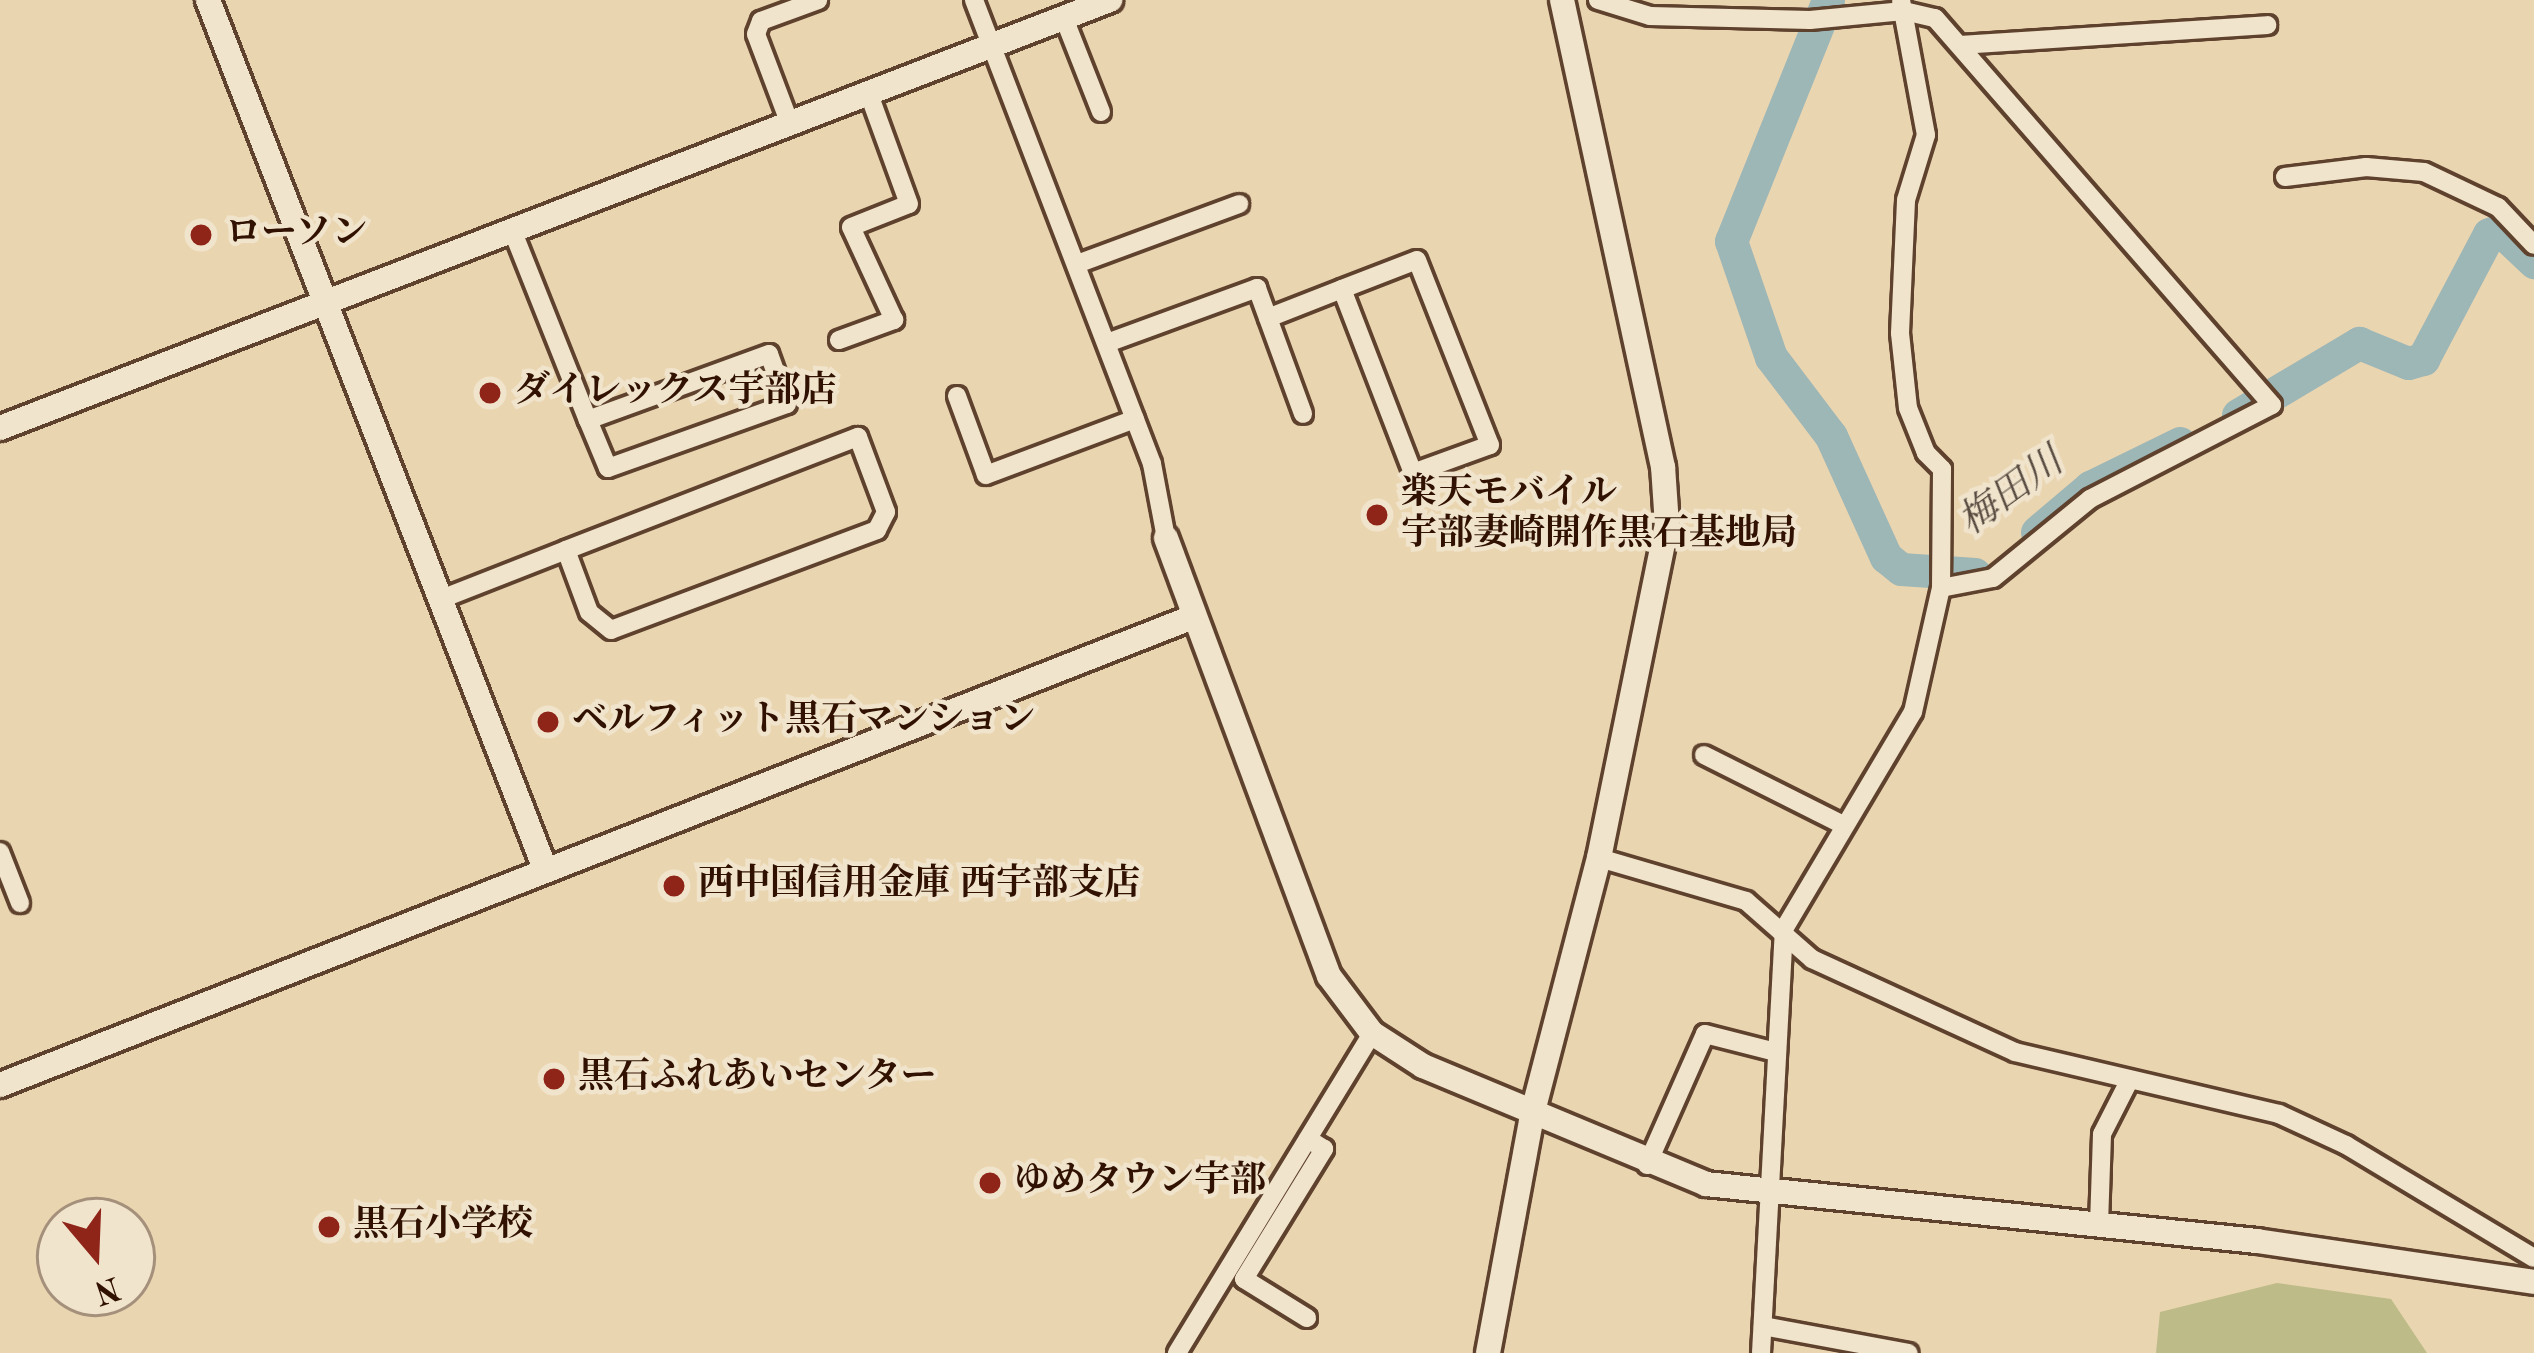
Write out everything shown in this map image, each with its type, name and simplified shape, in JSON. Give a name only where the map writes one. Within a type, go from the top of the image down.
[{"type":"street","points":[[208,0],[545,869]]},
{"type":"street","points":[[790,124],[756,34],[761,21],[793,4],[818,0]]},
{"type":"street","points":[[974,0],[1136,419],[1166,538],[1193,617],[1323,961],[1372,1033],[1423,1066],[1647,1165],[1769,1194],[2099,1225],[2534,1282]]},
{"type":"street","points":[[0,428],[1110,0]]},
{"type":"street","points":[[1488,1353],[1532,1114],[1599,858],[1667,525],[1663,467],[1562,0]]},
{"type":"street","points":[[1598,0],[1649,16],[1810,20],[1903,6],[1935,18],[2267,399],[2090,499],[1993,578],[1941,580]]},
{"type":"street","points":[[1762,1353],[1784,929],[1840,824],[1913,712],[1941,580],[1942,469],[1926,453],[1908,408],[1900,333],[1906,200],[1926,135],[1903,6]]},
{"type":"street","points":[[1064,18],[1101,112]]},
{"type":"street","points":[[1960,45],[2267,26]]},
{"type":"street","points":[[839,340],[894,320],[851,227],[909,204],[869,94]]},
{"type":"street","points":[[2285,177],[2366,167],[2424,172],[2498,206],[2534,245]]},
{"type":"street","points":[[1076,264],[1239,204]]},
{"type":"street","points":[[513,232],[588,421],[608,468],[787,404],[769,354],[588,421]]},
{"type":"street","points":[[1268,318],[1342,289],[1417,260],[1490,445],[1413,473],[1342,289]]},
{"type":"street","points":[[1107,343],[1257,289],[1303,414]]},
{"type":"street","points":[[957,396],[986,475],[1136,419]]},
{"type":"street","points":[[441,599],[566,550],[858,437],[886,512],[878,530],[611,630],[589,612],[566,550]]},
{"type":"street","points":[[0,1085],[1193,617]]},
{"type":"street","points":[[1704,755],[1840,824]]},
{"type":"street","points":[[0,852],[20,903]]},
{"type":"street","points":[[1599,858],[1714,887],[1784,929],[1812,958],[1970,1033],[2128,1083],[2278,1114],[2346,1145],[2534,1258]]},
{"type":"street","points":[[1177,1353],[1372,1033]]},
{"type":"street","points":[[1647,1165],[1705,1034],[1776,1052]]},
{"type":"street","points":[[2099,1225],[2102,1133],[2128,1083]]},
{"type":"street","points":[[1307,1318],[1244,1279],[1324,1149],[1308,1139]]},
{"type":"street","points":[[1763,1326],[1910,1353]]},
{"type":"shaded area","points":[[2277,1283],[2391,1299],[2427,1353],[2156,1353],[2160,1312]]},
{"type":"waterway","name":"梅田川","points":[[1828,0],[1731,241],[1771,357],[1831,436],[1886,557],[1901,569],[1975,574]]},
{"type":"waterway","name":"梅田川","points":[[2238,415],[2359,343],[2408,363],[2423,359],[2489,234],[2500,230],[2534,262]]},
{"type":"waterway","name":"梅田川","points":[[2037,532],[2090,487],[2180,443]]},
{"type":"place","name":"ローソン","points":[[201,235]]},
{"type":"place","name":"ダイレックス宇部店","points":[[490,393]]},
{"type":"place","name":"楽天モバイル 宇部妻崎開作黒石基地局","points":[[1377,515]]},
{"type":"place","name":"ベルフィット黒石マンション","points":[[548,722]]},
{"type":"place","name":"西中国信用金庫 西宇部支店","points":[[674,886]]},
{"type":"place","name":"黒石ふれあいセンター","points":[[554,1079]]},
{"type":"place","name":"ゆめタウン宇部","points":[[990,1183]]},
{"type":"place","name":"黒石小学校","points":[[329,1227]]}]
